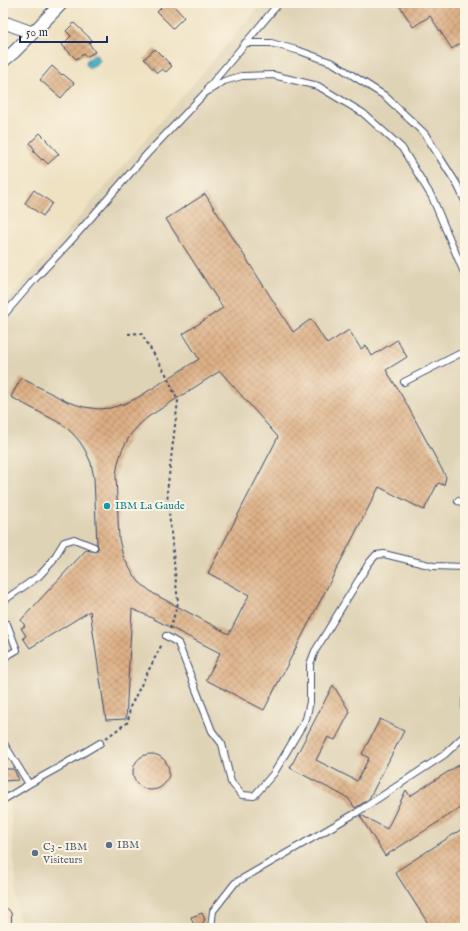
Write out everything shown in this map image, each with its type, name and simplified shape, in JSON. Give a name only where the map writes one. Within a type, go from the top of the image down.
[{"type":"main road","points":[[3,916],[3,928]]},
{"type":"street","points":[[3,62],[62,3]]},
{"type":"street","points":[[3,22],[33,33]]},
{"type":"lane","points":[[3,316],[147,154],[205,93],[279,3]]},
{"type":"lane","points":[[245,43],[271,44],[300,51],[333,63],[385,96],[425,134],[458,186],[465,201]]},
{"type":"lane","points":[[205,93],[224,81],[242,76],[273,75],[318,86],[362,113],[402,148],[432,197],[465,275]]},
{"type":"lane","points":[[404,382],[465,350]]},
{"type":"lane","points":[[458,501],[465,503]]},
{"type":"lane","points":[[3,601],[39,576],[51,563],[64,542],[74,539],[94,547]]},
{"type":"lane","points":[[166,636],[178,643],[212,731],[222,744],[231,782],[242,795],[254,796],[274,773],[306,719],[310,702],[310,664],[315,651],[369,563],[376,555],[384,554],[433,566],[465,567]]},
{"type":"lane","points":[[3,658],[17,650],[7,624]]},
{"type":"lane","points":[[465,700],[465,708]]},
{"type":"lane","points":[[211,928],[213,911],[235,883],[356,813],[444,755],[465,735]]},
{"type":"lane","points":[[3,742],[29,784]]},
{"type":"lane","points":[[3,800],[100,743]]},
{"type":"path","points":[[100,743],[128,722],[130,707],[169,632],[178,603],[167,492],[178,401],[166,374],[141,333],[128,334]]},
{"type":"shaded area","name":"IBM La Gaude","points":[[262,3],[465,3],[465,928],[21,928],[18,915],[10,804],[3,791],[3,308]]},
{"type":"water","points":[[96,54],[100,61],[89,69],[86,64],[87,60]]},
{"type":"building","points":[[156,3],[171,3],[184,17],[173,28],[157,12],[161,8]]},
{"type":"building","points":[[398,3],[465,3],[465,40],[452,49],[430,16],[413,27]]},
{"type":"building","points":[[74,23],[92,40],[89,43],[95,52],[86,57],[84,54],[76,59],[62,45],[71,36],[66,31]]},
{"type":"building","points":[[155,49],[172,66],[166,72],[162,69],[157,73],[144,59]]},
{"type":"building","points":[[52,66],[74,83],[61,98],[40,80]]},
{"type":"building","points":[[40,133],[59,154],[48,164],[33,151],[35,150],[30,143]]},
{"type":"building","points":[[34,190],[52,203],[43,216],[25,203]]},
{"type":"building","points":[[205,194],[293,332],[311,319],[327,344],[349,330],[361,349],[366,345],[372,356],[397,340],[407,357],[386,370],[405,401],[446,477],[444,485],[438,483],[424,510],[379,487],[264,710],[206,680],[220,653],[132,609],[126,719],[106,720],[90,611],[30,648],[23,638],[26,636],[21,628],[25,626],[21,620],[86,550],[96,552],[98,549],[94,478],[91,463],[80,442],[66,427],[11,397],[21,378],[68,402],[84,407],[99,409],[110,408],[137,398],[199,359],[183,334],[223,308],[166,219]],"holes":[[[220,371],[278,437],[208,573],[249,595],[229,634],[154,594],[139,582],[130,569],[123,556],[119,539],[116,476],[118,463],[122,450],[131,434],[139,425],[148,417]]]},
{"type":"building","points":[[333,685],[350,712],[335,740],[328,737],[316,760],[357,781],[369,758],[362,754],[380,719],[404,731],[369,799],[355,808],[348,798],[290,768]]},
{"type":"building","points":[[155,754],[164,759],[168,765],[168,779],[164,785],[155,790],[147,790],[138,785],[134,779],[133,768],[138,759],[144,755]]},
{"type":"building","points":[[465,761],[465,805],[385,856],[360,816],[361,815],[387,829],[406,790],[410,796]]},
{"type":"building","points":[[6,769],[14,769],[19,780],[3,781]]},
{"type":"building","points":[[465,827],[465,920],[452,928],[431,928],[395,872]]},
{"type":"building","points":[[202,913],[205,920],[201,926],[195,928],[191,917]]},
{"type":"place","name":"IBM La Gaude","points":[[107,506]]},
{"type":"place","name":"IBM","points":[[109,845]]},
{"type":"place","name":"C3 - IBM Visiteurs","points":[[35,853]]}]
